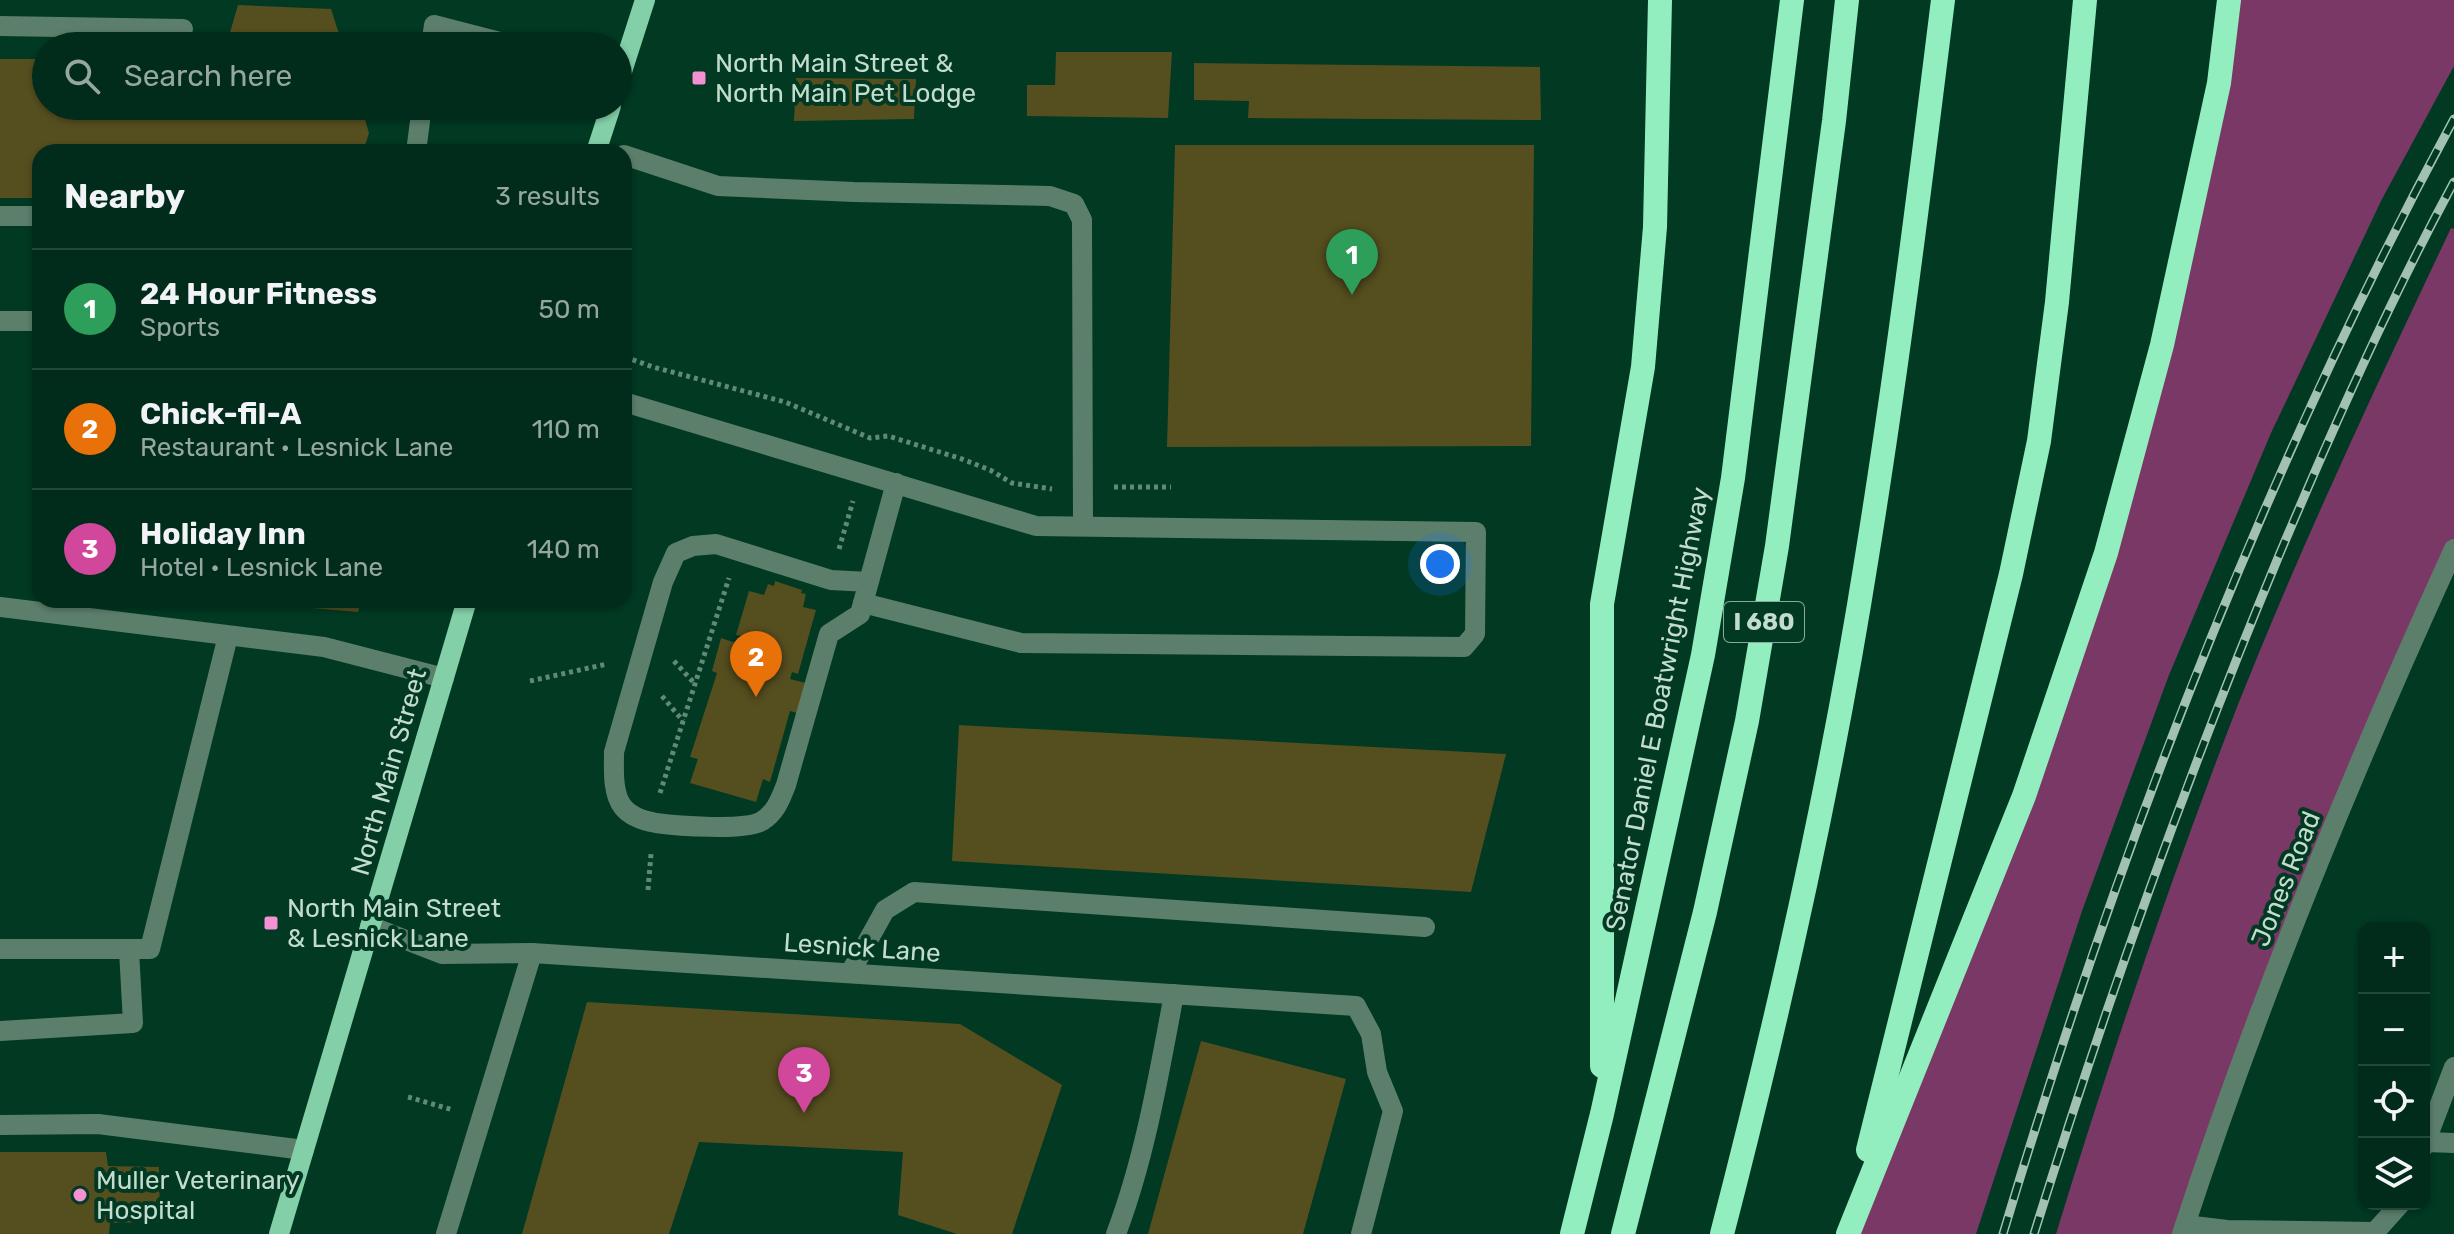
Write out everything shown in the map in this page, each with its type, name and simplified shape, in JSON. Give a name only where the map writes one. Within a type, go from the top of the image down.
[{"type":"highway","points":[[1602,1114],[1602,604],[1643,367],[1655,227],[1660,0]]},
{"type":"highway","name":"Senator Daniel E Boatwright Highway","points":[[1572,1234],[1602,1114],[1706,640],[1733,478],[1792,0]]},
{"type":"highway","name":"I 680","points":[[1623,1234],[1705,912],[1747,721],[1777,546],[1834,121],[1847,0]]},
{"type":"highway","points":[[1722,1234],[1759,1092],[1799,915],[1846,677],[1894,379],[1943,0]]},
{"type":"highway","points":[[1848,1234],[2011,574],[2039,441],[2057,302],[2085,0]]},
{"type":"highway","points":[[1848,1234],[2024,796],[2106,553],[2162,345],[2219,83],[2229,0]]},
{"type":"main road","points":[[632,38],[645,0]]},
{"type":"main road","points":[[604,144],[608,120]]},
{"type":"main road","name":"North Main Street","points":[[279,1234],[465,608]]},
{"type":"street","points":[[433,32],[434,25],[461,32]]},
{"type":"street","points":[[0,26],[183,29]]},
{"type":"street","points":[[417,144],[420,120]]},
{"type":"street","points":[[632,158],[718,186],[1050,196],[1074,204],[1082,220],[1083,526]]},
{"type":"street","points":[[0,216],[32,216]]},
{"type":"street","points":[[0,321],[32,321]]},
{"type":"street","points":[[632,404],[1036,526],[1476,532],[1475,634],[1464,647],[1021,643],[863,603]]},
{"type":"street","points":[[869,582],[831,580],[716,544],[693,546],[676,553],[663,582],[614,752],[614,777],[620,804],[631,814],[654,823],[738,827],[759,823],[776,809],[786,785],[829,634],[860,614],[869,582],[896,483]]},
{"type":"street","name":"Jones Road","points":[[2184,1229],[2305,897],[2454,549]]},
{"type":"street","points":[[0,607],[324,647],[444,678]]},
{"type":"street","points":[[0,949],[150,949],[228,636]]},
{"type":"street","points":[[850,973],[885,910],[914,892],[1425,927]]},
{"type":"street","name":"Lesnick Lane","points":[[370,926],[442,954],[532,953],[1356,1006],[1371,1034],[1377,1072],[1393,1111],[1361,1234]]},
{"type":"street","points":[[0,1031],[133,1023],[129,950]]},
{"type":"street","points":[[446,1234],[532,953]]},
{"type":"street","points":[[1116,1234],[1126,1207],[1161,1067],[1174,994]]},
{"type":"street","points":[[2427,1138],[2454,1067]]},
{"type":"street","points":[[0,1125],[98,1124],[304,1150]]},
{"type":"street","points":[[2430,1144],[2454,1143]]},
{"type":"street","points":[[2184,1229],[2375,1232],[2395,1210]]},
{"type":"path","points":[[632,359],[785,402],[870,438],[888,436],[962,459],[1012,483],[1046,489],[1171,487]]},
{"type":"path","points":[[831,580],[870,438]]},
{"type":"path","points":[[648,890],[655,809],[732,568]]},
{"type":"path","points":[[686,674],[695,684]]},
{"type":"path","points":[[675,711],[683,721]]},
{"type":"path","points":[[408,1097],[482,1118]]},
{"type":"shaded area","points":[[2229,0],[2454,0],[2454,66],[2382,199],[2271,433],[2169,675],[2082,911],[1976,1234],[1848,1234],[2106,553]]},
{"type":"shaded area","points":[[2451,228],[2454,229],[2454,549],[2413,639],[2182,1234],[2056,1234],[2143,966],[2239,702],[2315,522]]},
{"type":"building","points":[[238,5],[331,9],[338,32],[230,32]]},
{"type":"building","points":[[1056,52],[1172,52],[1168,118],[1027,116],[1027,85],[1055,85]]},
{"type":"building","points":[[0,59],[32,59],[32,120],[365,120],[369,133],[366,144],[32,144],[32,198],[0,198]]},
{"type":"building","points":[[1194,63],[1540,67],[1541,120],[1248,118],[1249,101],[1194,100]]},
{"type":"building","points":[[796,78],[916,79],[914,119],[794,121]]},
{"type":"building","points":[[1175,145],[1534,145],[1531,446],[1167,447]]},
{"type":"building","points":[[775,581],[802,590],[801,593],[806,594],[803,607],[816,610],[798,674],[792,672],[790,679],[806,683],[797,713],[790,711],[770,782],[763,779],[756,802],[690,783],[698,759],[690,757],[717,673],[712,671],[721,638],[739,644],[742,636],[736,635],[749,591],[764,595],[768,584],[774,586]]},
{"type":"building","points":[[312,608],[359,608],[358,612]]},
{"type":"building","points":[[959,725],[1506,754],[1471,892],[952,861]]},
{"type":"building","points":[[587,1002],[960,1024],[1062,1085],[1012,1234],[957,1234],[898,1215],[903,1152],[699,1142],[669,1234],[522,1234]]},
{"type":"building","points":[[1201,1041],[1346,1079],[1303,1234],[1148,1234]]},
{"type":"building","name":"Muller Veterinary Hospital","points":[[0,1152],[106,1152],[108,1166],[159,1167],[160,1222],[110,1223],[109,1234],[0,1234]]},
{"type":"railway","points":[[2003,1234],[2095,947],[2200,665],[2319,388],[2384,253],[2454,119]]},
{"type":"railway","points":[[2034,1234],[2149,890],[2212,721],[2300,506],[2362,366],[2454,182]]},
{"type":"place","name":"North Main Street & North Main Pet Lodge","points":[[699,78]]},
{"type":"place","name":"24 Hour Fitness","points":[[1352,295]]},
{"type":"place","name":"Chick-fil-A","points":[[756,697]]},
{"type":"place","name":"North Main Street & Lesnick Lane","points":[[271,923]]},
{"type":"place","name":"Holiday Inn","points":[[804,1113]]},
{"type":"place","name":"Muller Veterinary Hospital","points":[[80,1195]]}]
